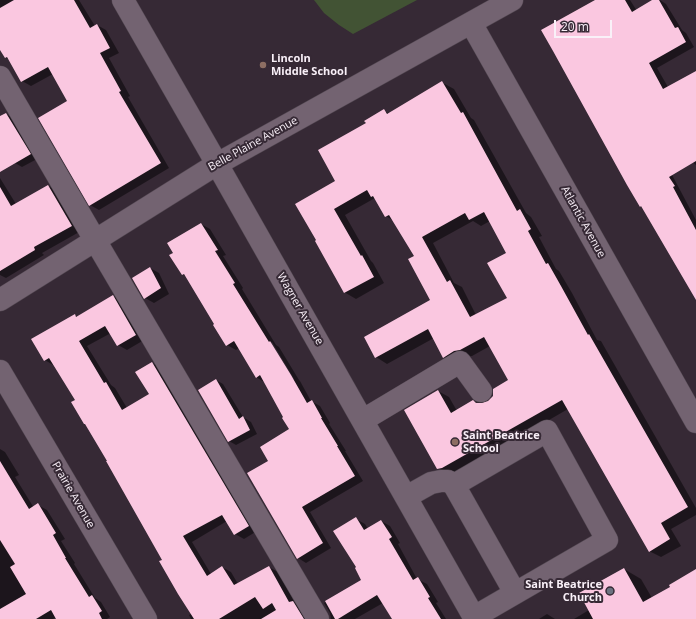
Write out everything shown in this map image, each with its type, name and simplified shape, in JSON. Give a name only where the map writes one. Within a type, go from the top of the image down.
[{"type":"street","name":"Wagner Avenue","points":[[123,0],[363,420],[474,618]]},
{"type":"street","name":"Belle Plaine Avenue","points":[[0,300],[217,164],[512,0]]},
{"type":"street","name":"Atlantic Avenue","points":[[471,23],[696,422]]},
{"type":"street","points":[[0,77],[318,619]]},
{"type":"street","points":[[363,420],[460,362],[481,391]]},
{"type":"street","name":"Prairie Avenue","points":[[0,371],[146,619]]},
{"type":"street","points":[[454,485],[547,431],[607,540],[474,618]]},
{"type":"street","points":[[406,497],[431,482],[448,481],[454,485],[515,593]]},
{"type":"green space","points":[[314,0],[417,0],[353,34],[324,13]]},
{"type":"building","points":[[14,0],[74,0],[90,28],[97,24],[110,48],[100,53],[121,91],[119,92],[161,163],[89,206],[38,118],[67,101],[48,67],[21,82],[7,57],[5,58],[0,50],[0,8]]},
{"type":"building","points":[[595,0],[625,0],[632,12],[652,0],[659,0],[675,28],[678,27],[686,42],[649,63],[663,89],[696,71],[696,161],[669,177],[675,186],[673,187],[696,230],[696,300],[641,206],[640,207],[627,185],[541,30]]},
{"type":"building","points":[[442,81],[461,113],[463,112],[517,211],[520,209],[531,229],[528,231],[546,264],[548,263],[688,507],[661,523],[670,539],[649,552],[562,400],[442,468],[437,469],[404,410],[438,390],[451,413],[473,400],[476,403],[488,401],[493,396],[493,389],[508,380],[484,337],[460,350],[454,351],[443,358],[428,329],[375,358],[364,337],[430,300],[408,259],[414,256],[389,215],[385,217],[373,196],[371,197],[367,190],[334,209],[374,277],[344,293],[295,204],[335,181],[318,150],[366,123],[364,121],[384,109],[387,114]],"holes":[[[484,212],[506,253],[487,263],[507,298],[470,317],[450,280],[447,282],[422,237],[465,213],[469,220]]]},
{"type":"building","points":[[6,113],[31,154],[0,172],[0,116]]},
{"type":"building","points":[[48,185],[72,226],[34,247],[35,250],[0,271],[0,187],[11,206]]},
{"type":"building","points":[[201,223],[218,250],[215,251],[235,283],[233,284],[269,342],[270,341],[307,403],[312,400],[355,476],[302,507],[323,543],[297,559],[247,473],[268,461],[260,447],[289,429],[260,375],[256,378],[234,341],[226,346],[184,274],[182,275],[169,255],[173,253],[167,243]]},
{"type":"building","points":[[150,267],[161,288],[144,299],[132,278]]},
{"type":"building","points":[[113,295],[136,335],[117,346],[105,326],[79,341],[104,383],[106,382],[122,410],[149,394],[135,372],[152,362],[249,526],[234,535],[222,515],[183,536],[207,576],[222,566],[234,585],[269,566],[289,602],[293,601],[304,619],[261,619],[276,610],[272,603],[263,609],[255,597],[219,619],[194,619],[178,594],[159,561],[162,560],[107,461],[71,402],[75,400],[49,358],[44,361],[31,339],[75,314],[76,317]]},
{"type":"building","points":[[216,379],[239,419],[243,416],[250,430],[228,442],[198,390]]},
{"type":"building","points":[[0,461],[29,509],[38,503],[56,533],[53,535],[65,558],[89,597],[92,595],[102,611],[99,613],[102,619],[56,619],[51,610],[36,619],[0,619],[0,609],[26,594],[10,567],[15,564],[0,540]]},
{"type":"building","points":[[356,517],[364,530],[381,520],[392,537],[389,539],[413,580],[418,577],[430,597],[428,598],[441,619],[392,619],[377,595],[338,619],[335,619],[325,601],[361,580],[355,568],[356,567],[333,531]]},
{"type":"building","name":"Saint Beatrice Church","points":[[624,568],[643,602],[670,587],[669,585],[696,569],[696,619],[593,619],[579,593]]},
{"type":"place","name":"Lincoln Middle School","points":[[263,65]]},
{"type":"place","name":"Saint Beatrice School","points":[[455,442]]},
{"type":"place","name":"Saint Beatrice Church","points":[[610,591]]}]
